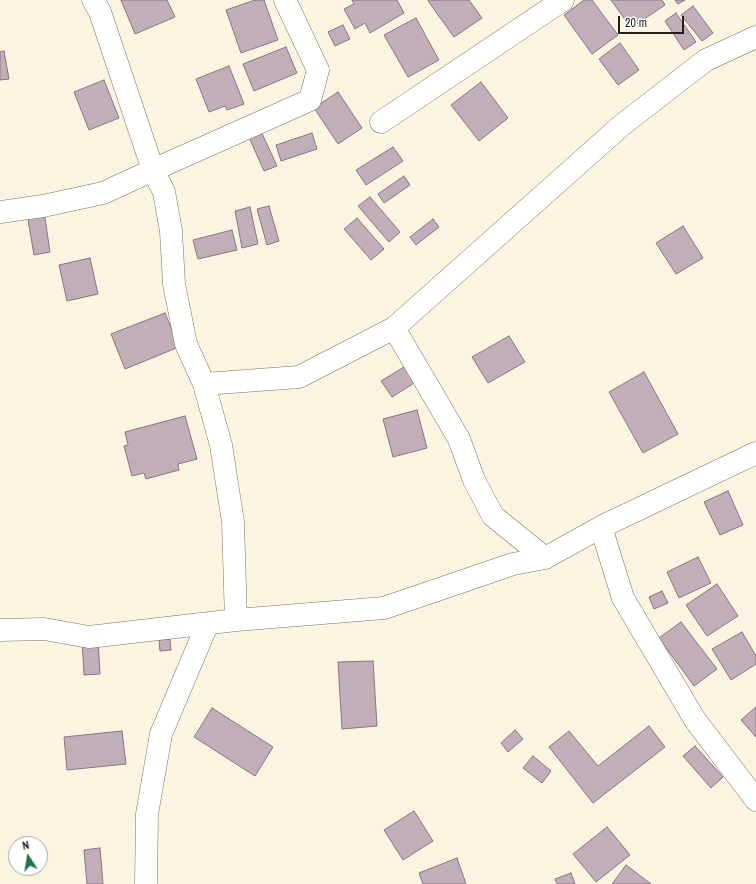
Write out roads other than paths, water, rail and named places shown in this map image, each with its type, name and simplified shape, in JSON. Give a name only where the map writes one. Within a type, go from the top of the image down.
[{"type":"street","points":[[93,0],[100,12],[153,170],[164,192],[171,231],[174,284],[186,344],[204,384],[221,445],[233,522],[236,620]]},
{"type":"street","points":[[0,212],[43,206],[102,193],[310,100],[318,70],[285,0]]},
{"type":"street","points":[[381,122],[563,0]]},
{"type":"street","points":[[204,384],[299,377],[394,328],[622,124],[706,60],[756,37]]},
{"type":"street","points":[[394,328],[459,439],[474,480],[493,516],[545,558]]},
{"type":"street","points":[[0,630],[44,629],[89,638],[207,625],[236,620],[384,608],[514,564],[545,558],[601,527],[756,453]]},
{"type":"street","points":[[601,527],[624,598],[695,720],[756,800]]},
{"type":"street","points":[[146,884],[147,814],[161,734],[207,625]]}]
